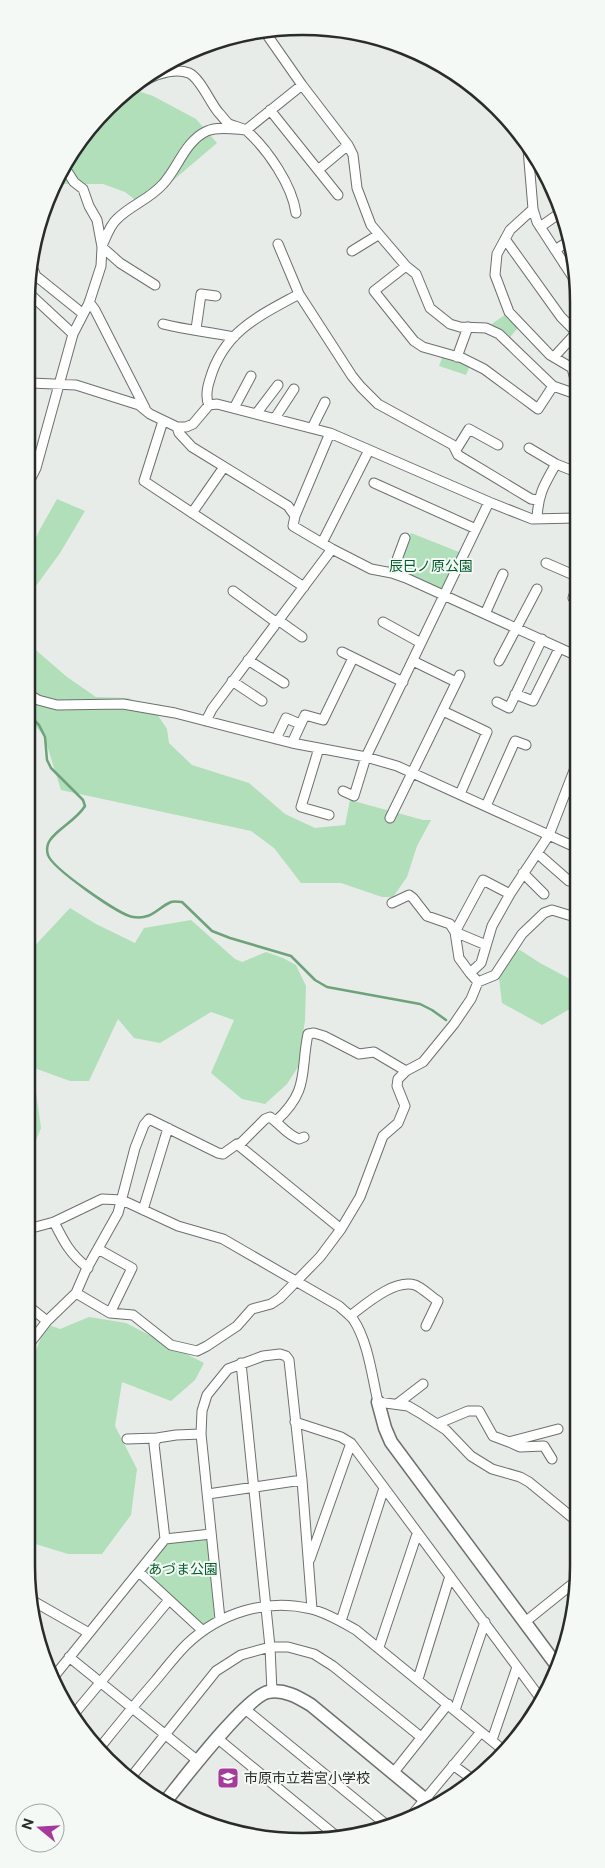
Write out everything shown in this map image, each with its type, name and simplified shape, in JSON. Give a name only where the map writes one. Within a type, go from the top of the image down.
[{"type":"street","points":[[268,37],[348,146],[353,155],[357,188],[371,225],[406,266],[416,274],[430,308],[437,316],[450,324],[486,328],[499,334],[553,386],[570,392]]},
{"type":"street","points":[[164,74],[172,71],[191,74],[200,84],[213,106],[229,124],[246,130],[283,177],[296,213]]},
{"type":"street","points":[[102,247],[116,219],[153,194],[164,183],[185,150],[207,131],[217,129],[246,130],[302,85]]},
{"type":"street","points":[[270,110],[338,195]]},
{"type":"street","points":[[318,170],[348,146]]},
{"type":"street","points":[[529,160],[533,209],[540,227],[568,270]]},
{"type":"street","points":[[35,470],[72,334],[89,302],[101,266],[102,247],[97,220],[83,189],[74,182],[69,174]]},
{"type":"street","points":[[533,209],[510,230],[498,254],[495,275],[509,312],[554,357],[570,367]]},
{"type":"street","points":[[540,227],[556,217]]},
{"type":"street","points":[[352,251],[378,235]]},
{"type":"street","points":[[505,239],[561,317],[570,327]]},
{"type":"street","points":[[278,244],[299,294],[352,376],[378,404],[453,445],[458,455],[531,499],[538,500]]},
{"type":"street","points":[[555,250],[564,245]]},
{"type":"street","points":[[102,247],[120,263],[155,285]]},
{"type":"street","points":[[406,266],[374,291],[414,341],[423,347],[457,356],[484,368],[538,409],[553,386]]},
{"type":"street","points":[[36,279],[82,314]]},
{"type":"street","points":[[196,329],[202,294],[216,296]]},
{"type":"street","points":[[209,405],[206,389],[213,368],[234,337],[251,321],[299,294]]},
{"type":"street","points":[[35,299],[72,334]]},
{"type":"street","points":[[89,302],[95,310],[146,411]]},
{"type":"street","points":[[163,324],[234,337]]},
{"type":"street","points":[[457,356],[468,327]]},
{"type":"street","points":[[554,357],[570,340]]},
{"type":"street","points":[[234,408],[251,376]]},
{"type":"street","points":[[35,382],[76,385],[139,405],[146,411],[177,428],[193,424],[209,405],[217,404],[275,418],[330,433],[532,519],[570,518]]},
{"type":"street","points":[[256,414],[278,385]]},
{"type":"street","points":[[275,418],[294,389]]},
{"type":"street","points":[[312,428],[325,402]]},
{"type":"street","points":[[163,421],[144,481],[304,587]]},
{"type":"street","points":[[177,428],[179,433],[192,447],[288,506],[295,516]]},
{"type":"street","points":[[456,450],[469,429],[498,446]]},
{"type":"street","points":[[330,433],[295,516],[293,526],[371,569],[392,572],[570,653]]},
{"type":"street","points":[[529,448],[556,464],[570,470]]},
{"type":"street","points":[[322,543],[370,450]]},
{"type":"street","points":[[537,519],[538,500],[556,464]]},
{"type":"street","points":[[192,513],[224,467]]},
{"type":"street","points":[[374,484],[476,529]]},
{"type":"street","points":[[343,791],[354,796],[366,757],[489,502]]},
{"type":"street","points":[[392,572],[405,538]]},
{"type":"street","points":[[206,720],[248,660],[332,549]]},
{"type":"street","points":[[546,563],[570,573]]},
{"type":"street","points":[[485,614],[503,574]]},
{"type":"street","points":[[499,661],[537,589]]},
{"type":"street","points":[[233,590],[277,622],[302,637]]},
{"type":"street","points":[[383,622],[421,643]]},
{"type":"street","points":[[497,702],[509,708],[542,639]]},
{"type":"street","points":[[515,694],[533,701],[559,649]]},
{"type":"street","points":[[342,652],[403,682]]},
{"type":"street","points":[[292,743],[305,715],[323,720],[353,658]]},
{"type":"street","points":[[248,660],[284,683]]},
{"type":"street","points":[[390,818],[458,679],[413,661]]},
{"type":"street","points":[[232,682],[262,701]]},
{"type":"street","points":[[35,698],[57,705],[123,704],[175,712],[292,743],[366,757],[397,766],[570,844]]},
{"type":"street","points":[[442,711],[487,732],[460,794]]},
{"type":"street","points":[[276,739],[286,718],[300,724]]},
{"type":"street","points":[[486,806],[515,741],[526,745]]},
{"type":"street","points":[[319,748],[301,807],[329,815]]},
{"type":"street","points":[[470,973],[481,963],[492,926],[523,873],[549,834],[570,781]]},
{"type":"street","points":[[537,853],[569,882]]},
{"type":"street","points":[[523,873],[544,894]]},
{"type":"street","points":[[455,932],[483,880],[510,894]]},
{"type":"street","points":[[392,903],[409,895],[427,916],[450,924],[455,932],[459,958],[478,982]]},
{"type":"street","points":[[76,1293],[110,1312],[133,1315],[171,1345],[197,1351],[238,1326],[252,1309],[271,1304],[280,1298],[320,1257],[341,1229],[360,1197],[383,1136],[398,1123],[405,1106],[397,1086],[398,1079],[406,1071],[423,1062],[472,999],[478,982],[495,975],[522,934],[544,913],[552,910],[570,916]]},
{"type":"street","points":[[455,932],[486,945]]},
{"type":"street","points":[[276,1121],[288,1109],[300,1089],[305,1069],[308,1034],[314,1033],[324,1036],[359,1054],[374,1052],[406,1071]]},
{"type":"street","points":[[239,1145],[265,1119],[270,1117],[292,1136],[299,1139],[304,1137]]},
{"type":"street","points":[[35,1337],[47,1321],[76,1293],[118,1213],[135,1148],[144,1125],[149,1119],[218,1153],[223,1154],[233,1145],[239,1145],[341,1229]]},
{"type":"street","points":[[143,1210],[168,1128]]},
{"type":"street","points":[[35,1226],[54,1222],[102,1199],[122,1200],[178,1226],[223,1239],[339,1306],[350,1316],[362,1340],[369,1361],[384,1428],[391,1442],[553,1661]]},
{"type":"street","points":[[54,1222],[70,1252],[88,1268]]},
{"type":"street","points":[[98,1249],[132,1268],[110,1312]]},
{"type":"street","points":[[350,1316],[372,1299],[402,1284],[416,1286],[438,1302],[426,1326]]},
{"type":"street","points":[[35,1311],[47,1321]]},
{"type":"street","points":[[220,1620],[201,1434],[202,1411],[207,1395],[228,1368],[263,1356],[286,1356],[289,1360],[302,1480],[312,1609]]},
{"type":"street","points":[[241,1363],[255,1487],[270,1647],[272,1692]]},
{"type":"street","points":[[397,1404],[423,1384]]},
{"type":"street","points":[[378,1402],[408,1406],[455,1437],[471,1456],[492,1469],[520,1477],[529,1482],[570,1516]]},
{"type":"street","points":[[437,1424],[468,1411],[479,1411],[493,1436],[520,1447],[544,1446],[552,1459]]},
{"type":"street","points":[[295,1422],[341,1437],[351,1443],[537,1694]]},
{"type":"street","points":[[509,1442],[558,1429]]},
{"type":"street","points":[[127,1439],[201,1434]]},
{"type":"street","points":[[157,1438],[154,1444],[166,1539]]},
{"type":"street","points":[[309,1561],[351,1443]]},
{"type":"street","points":[[208,1494],[302,1480]]},
{"type":"street","points":[[341,1621],[384,1488]]},
{"type":"street","points":[[57,1672],[166,1539],[211,1534]]},
{"type":"street","points":[[379,1647],[417,1534]]},
{"type":"street","points":[[139,1572],[203,1631]]},
{"type":"street","points":[[418,1679],[450,1576]]},
{"type":"street","points":[[525,1622],[569,1587]]},
{"type":"street","points":[[77,1710],[169,1600]]},
{"type":"street","points":[[38,1604],[89,1633]]},
{"type":"street","points":[[103,1744],[185,1646],[203,1631],[220,1620],[251,1609],[279,1605],[312,1609],[341,1621],[379,1647],[500,1747]]},
{"type":"street","points":[[394,1772],[421,1738],[451,1707],[485,1622]]},
{"type":"street","points":[[134,1773],[216,1671],[241,1654],[270,1647],[288,1647],[314,1654],[333,1666],[421,1738]]},
{"type":"street","points":[[69,1657],[198,1762]]},
{"type":"street","points":[[492,1740],[517,1667]]},
{"type":"street","points":[[169,1797],[217,1738],[245,1709],[266,1692],[272,1692],[292,1694],[312,1705],[428,1801]]},
{"type":"street","points":[[245,1709],[382,1821]]},
{"type":"street","points":[[430,1800],[454,1765],[482,1732]]},
{"type":"street","points":[[217,1738],[331,1831]]},
{"type":"street","points":[[454,1765],[468,1776]]},
{"type":"green space","points":[[139,91],[153,96],[196,119],[217,143],[143,206],[125,192],[103,184],[63,184],[80,154],[101,126]]},
{"type":"green space","points":[[509,312],[521,324],[507,341],[486,328]]},
{"type":"green space","points":[[444,353],[471,363],[466,375],[439,366]]},
{"type":"green space","points":[[57,499],[85,511],[60,553],[35,587],[35,540]]},
{"type":"green space","name":"辰巳ノ原公園","points":[[411,533],[464,554],[444,596],[392,573]]},
{"type":"green space","points":[[35,649],[67,677],[96,697],[128,698],[155,711],[167,729],[169,743],[192,765],[249,783],[285,814],[315,828],[345,825],[350,800],[423,820],[431,820],[417,846],[407,877],[393,897],[382,897],[341,883],[301,883],[274,848],[251,831],[61,790],[44,736],[35,726]]},
{"type":"green space","points":[[70,908],[96,924],[135,943],[144,928],[191,920],[235,959],[242,962],[266,952],[283,958],[296,965],[306,986],[305,1020],[298,1067],[287,1084],[265,1104],[242,1099],[211,1073],[234,1020],[211,1012],[160,1043],[134,1038],[118,1019],[89,1081],[70,1081],[35,1068],[35,946]]},
{"type":"green space","points":[[520,950],[570,979],[570,1009],[542,1025],[502,1003],[497,962]]},
{"type":"green space","points":[[35,1080],[36,1092],[41,1128],[35,1143]]},
{"type":"green space","points":[[89,1317],[126,1323],[204,1363],[195,1380],[171,1401],[122,1382],[115,1426],[137,1469],[131,1515],[102,1554],[68,1554],[35,1544],[35,1353],[46,1324],[60,1329]]},
{"type":"green space","name":"あづま公園","points":[[206,1539],[208,1541],[216,1615],[210,1622],[200,1624],[146,1574],[145,1569],[166,1543]]},
{"type":"waterway","points":[[35,721],[45,737],[47,760],[51,768],[83,800],[85,806],[76,817],[50,840],[47,847],[48,855],[52,861],[73,880],[114,908],[133,917],[145,917],[166,904],[182,902],[212,931],[291,956],[315,980],[327,987],[420,1004],[446,1020]]},
{"type":"place","name":"市原市立若宮小学校","points":[[228,1778]]}]
